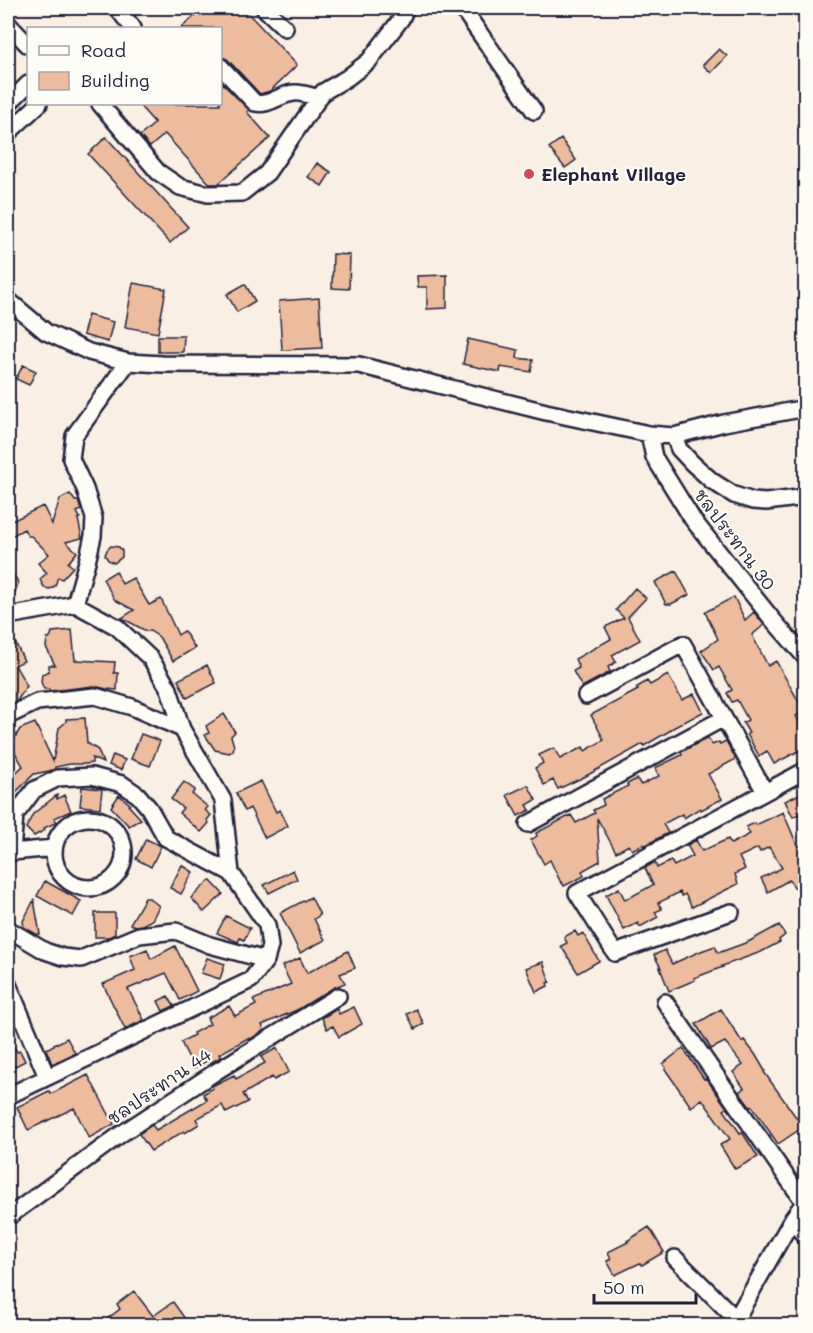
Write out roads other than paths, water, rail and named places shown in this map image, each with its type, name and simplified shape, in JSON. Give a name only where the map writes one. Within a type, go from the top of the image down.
[{"type":"street","points":[[117,8],[132,27]]},
{"type":"street","points":[[264,8],[285,28]]},
{"type":"street","points":[[101,105],[158,172],[180,187],[208,194],[242,193],[267,173],[323,92],[348,78],[369,61],[401,19],[406,8]]},
{"type":"street","points":[[462,8],[534,111]]},
{"type":"street","points":[[8,24],[27,44]]},
{"type":"street","points":[[222,68],[258,104],[294,93],[319,98]]},
{"type":"street","points":[[8,104],[27,85]]},
{"type":"street","points":[[8,133],[38,105]]},
{"type":"street","points":[[8,300],[46,332],[89,352],[128,362],[359,365],[546,412],[649,434],[674,436],[724,423],[806,408]]},
{"type":"street","points":[[75,604],[93,536],[94,518],[85,489],[71,459],[74,436],[128,362]]},
{"type":"street","name":"ชลประทาน 30","points":[[649,434],[654,457],[693,520],[806,658]]},
{"type":"street","points":[[674,436],[678,449],[692,463],[712,481],[734,495],[753,501],[766,502],[806,497]]},
{"type":"street","points":[[8,616],[75,604],[117,627],[151,659],[169,689],[182,729],[223,800],[231,873]]},
{"type":"street","points":[[586,696],[683,644],[765,792]]},
{"type":"street","points":[[8,716],[37,702],[95,696],[132,707],[182,729]]},
{"type":"street","points":[[528,824],[724,718]]},
{"type":"street","points":[[731,912],[615,953],[577,893],[806,770]]},
{"type":"street","points":[[8,1096],[251,980],[266,960],[270,946],[267,926],[231,873],[166,838],[149,808],[138,795],[122,784],[92,776],[58,778],[34,790],[15,815],[10,853],[54,848]]},
{"type":"street","points":[[92,818],[112,826],[120,836],[124,856],[114,877],[92,888],[83,887],[63,876],[55,861],[54,848],[58,836],[66,826],[77,820],[92,818]]},
{"type":"street","points":[[8,929],[45,951],[63,957],[81,959],[140,935],[176,931],[210,945],[266,960]]},
{"type":"street","points":[[8,984],[47,1077]]},
{"type":"street","name":"ชลประทาน 44","points":[[8,1217],[121,1134],[338,996]]},
{"type":"street","points":[[665,1002],[805,1201],[734,1322],[675,1258]]},
{"type":"street","points":[[794,1218],[806,1238]]},
{"type":"place","name":"Elephant Village","points":[[529,174]]}]
